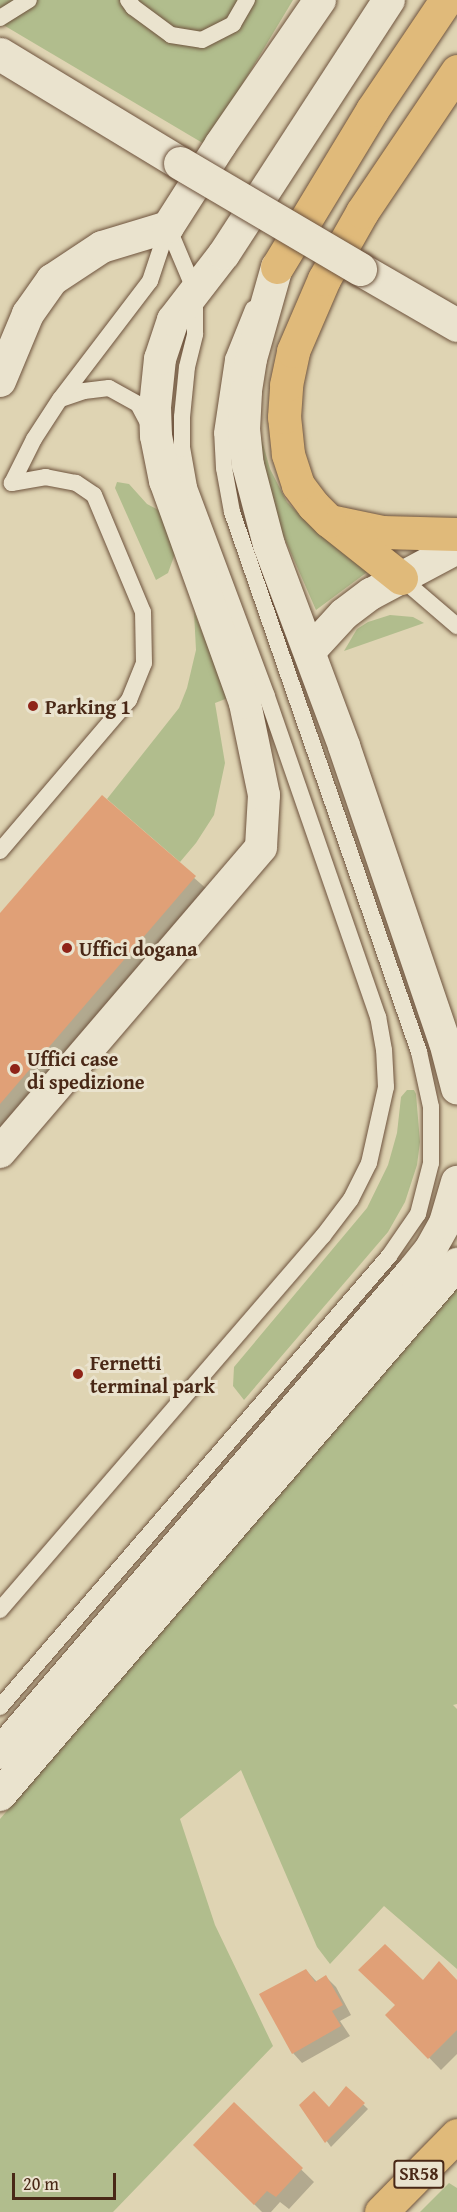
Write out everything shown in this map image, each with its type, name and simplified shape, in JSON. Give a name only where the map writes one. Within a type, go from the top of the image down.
[{"type":"main road","points":[[277,267],[372,110],[446,0]]},
{"type":"main road","points":[[401,578],[329,521],[298,485],[288,453],[284,417],[286,385],[293,351],[324,279],[362,212],[457,71]]},
{"type":"main road","points":[[329,521],[382,532],[457,534]]},
{"type":"main road","name":"SR58","points":[[381,2212],[457,2135]]},
{"type":"street","points":[[0,381],[28,314],[52,280],[102,248],[168,227],[320,0]]},
{"type":"street","points":[[0,1152],[261,847],[264,795],[245,703],[165,481],[156,436],[155,407],[160,359],[173,320],[224,254],[389,0]]},
{"type":"street","points":[[0,54],[457,326]]},
{"type":"street","points":[[277,267],[251,359],[244,429],[248,465],[269,545],[310,651],[445,1042],[457,1088]]},
{"type":"street","points":[[310,651],[344,614],[371,594],[457,548]]},
{"type":"street","points":[[0,1753],[430,1250],[445,1223],[457,1182]]},
{"type":"street","points":[[0,1795],[457,1264]]},
{"type":"lane","points":[[0,18],[29,0]]},
{"type":"lane","points":[[128,0],[133,7],[171,35],[202,40],[233,24],[247,0]]},
{"type":"lane","points":[[0,1610],[323,1236],[351,1199],[369,1163],[386,1087],[384,1050],[378,1017],[267,696],[189,487],[182,449],[182,417],[187,367],[195,334],[195,291],[168,227]]},
{"type":"lane","points":[[0,851],[129,700],[144,663],[143,612],[94,495],[76,483],[46,477],[12,483],[34,439],[60,399],[150,281],[168,227]]},
{"type":"lane","points":[[0,1707],[389,1256],[418,1214],[431,1163],[431,1107],[419,1052],[232,513],[224,468],[222,433],[233,359],[244,327],[277,267]]},
{"type":"lane","points":[[60,399],[84,391],[109,388],[138,404],[156,436]]},
{"type":"lane","points":[[401,578],[457,626]]},
{"type":"green space","points":[[0,0],[293,0],[206,145],[0,23]]},
{"type":"green space","points":[[261,437],[270,469],[287,502],[315,530],[370,570],[316,610],[276,519],[261,464]]},
{"type":"green space","points":[[117,482],[129,484],[147,504],[166,514],[176,551],[168,573],[156,580],[115,488]]},
{"type":"green space","points":[[194,612],[228,698],[215,703],[225,763],[214,815],[196,843],[180,862],[107,799],[179,708],[187,688],[196,650]]},
{"type":"green space","points":[[390,615],[413,617],[424,623],[344,651],[357,629],[368,622]]},
{"type":"green space","points":[[407,1090],[414,1090],[416,1094],[420,1142],[417,1165],[405,1202],[388,1232],[244,1400],[233,1386],[234,1367],[367,1208],[388,1165],[397,1133],[401,1097]]},
{"type":"green space","points":[[457,1281],[457,1704],[453,1705],[457,1709],[457,1969],[384,1906],[330,1964],[317,1947],[241,1770],[180,1819],[215,1925],[273,2046],[113,2212],[0,2212],[0,1819]]},
{"type":"green space","points":[[449,2183],[457,2188],[457,2212],[420,2212]]},
{"type":"building","name":"Uffici dogana","points":[[102,795],[196,876],[0,1104],[0,913]]},
{"type":"building","points":[[385,1944],[423,1980],[439,1961],[457,1980],[457,2030],[428,2059],[385,2015],[395,2005],[358,1970]]},
{"type":"building","points":[[306,1969],[315,1982],[326,1975],[343,2005],[332,2011],[341,2026],[292,2054],[259,1994]]},
{"type":"building","points":[[346,2086],[365,2103],[325,2143],[299,2105],[314,2091],[329,2107]]},
{"type":"building","points":[[234,2102],[303,2168],[276,2197],[267,2191],[254,2205],[193,2145]]},
{"type":"place","name":"Parking 1","points":[[33,706]]},
{"type":"place","name":"Uffici dogana","points":[[67,948]]},
{"type":"place","name":"Uffici case di spedizione","points":[[15,1069]]},
{"type":"place","name":"Fernetti terminal park","points":[[78,1374]]}]
